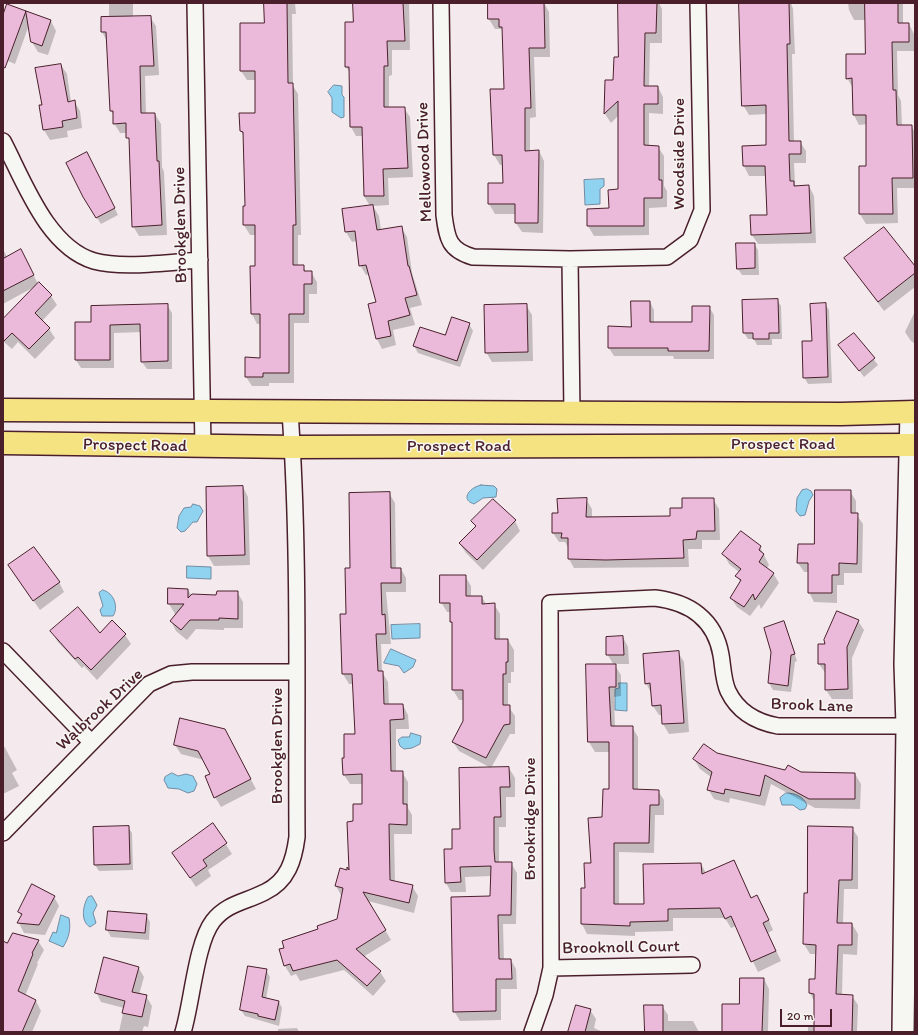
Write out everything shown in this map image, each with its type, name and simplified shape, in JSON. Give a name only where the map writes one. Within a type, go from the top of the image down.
[{"type":"main road","name":"Prospect Road","points":[[3,410],[572,413],[913,412]]},
{"type":"main road","name":"Prospect Road","points":[[3,443],[203,447],[913,445]]},
{"type":"street","name":"Brookglen Drive","points":[[195,3],[203,447]]},
{"type":"street","name":"Mellowood Drive","points":[[441,3],[444,215],[450,243],[460,253],[473,257],[570,259]]},
{"type":"street","name":"Woodside Drive","points":[[570,259],[667,257],[690,240],[702,210],[698,3]]},
{"type":"street","points":[[3,141],[38,210],[55,234],[74,251],[95,261],[122,264],[200,260]]},
{"type":"street","points":[[570,259],[572,413]]},
{"type":"street","name":"Brookglen Drive","points":[[183,1032],[203,943],[212,922],[227,907],[266,892],[285,876],[295,858],[297,837],[297,672],[293,447],[290,412]]},
{"type":"street","points":[[903,1032],[913,412]]},
{"type":"street","name":"Brook Lane","points":[[550,603],[655,598],[684,604],[699,615],[711,628],[718,641],[727,690],[736,704],[749,716],[762,723],[778,726],[907,726]]},
{"type":"street","name":"Brookridge Drive","points":[[532,1032],[545,995],[551,968],[550,603]]},
{"type":"street","points":[[3,651],[91,742]]},
{"type":"street","name":"Walbrook Drive","points":[[3,833],[149,684],[172,674],[192,672],[297,672]]},
{"type":"street","name":"Brooknoll Court","points":[[551,968],[692,965]]},
{"type":"water","points":[[334,85],[342,86],[342,95],[344,97],[344,117],[341,118],[332,112],[332,98],[328,92]]},
{"type":"water","points":[[604,179],[604,186],[600,189],[600,204],[585,205],[584,180]]},
{"type":"water","points":[[477,486],[494,486],[497,489],[496,497],[483,498],[474,504],[470,502],[467,499],[468,493]]},
{"type":"water","points":[[807,489],[811,491],[813,495],[809,501],[805,515],[800,516],[796,511],[797,498],[802,490]]},
{"type":"water","points":[[193,504],[200,506],[203,511],[197,522],[193,522],[185,531],[181,532],[177,528],[179,516],[184,508],[191,507]]},
{"type":"water","points":[[187,566],[211,567],[211,579],[187,578]]},
{"type":"water","points":[[103,590],[113,597],[116,609],[113,616],[102,616],[100,610],[103,606],[99,593]]},
{"type":"water","points":[[420,624],[420,638],[392,639],[391,625]]},
{"type":"water","points":[[391,649],[416,660],[413,667],[404,673],[399,666],[384,663]]},
{"type":"water","points":[[619,683],[627,683],[627,711],[615,710],[615,689],[619,688]]},
{"type":"water","points":[[411,733],[421,736],[420,744],[412,748],[404,749],[400,746],[398,740],[402,737],[409,737]]},
{"type":"water","points":[[172,773],[178,776],[186,774],[193,776],[197,784],[194,791],[188,793],[179,789],[168,788],[164,780],[165,777]]},
{"type":"water","points":[[786,793],[796,794],[801,797],[807,805],[805,809],[800,810],[793,805],[782,805],[780,798]]},
{"type":"water","points":[[92,896],[97,905],[93,913],[96,923],[90,927],[85,921],[83,913],[86,900],[88,897]]},
{"type":"water","points":[[61,915],[69,918],[70,922],[69,933],[63,947],[49,941],[53,932],[56,933]]},
{"type":"building","points":[[264,3],[287,3],[288,83],[293,83],[296,225],[293,225],[293,265],[304,265],[304,271],[312,271],[312,284],[304,284],[304,314],[289,314],[289,373],[263,373],[263,377],[245,377],[245,357],[260,358],[260,314],[251,314],[250,266],[255,266],[255,225],[243,225],[243,206],[245,206],[243,132],[240,131],[239,113],[255,113],[255,71],[240,71],[240,23],[264,23]]},
{"type":"building","points":[[353,3],[403,3],[405,41],[387,41],[388,66],[384,66],[384,107],[405,107],[408,168],[383,169],[384,196],[364,196],[362,127],[350,127],[349,67],[345,67],[345,22],[353,22]]},
{"type":"building","points":[[488,3],[544,3],[545,48],[529,48],[531,108],[525,108],[525,151],[539,150],[538,223],[515,223],[515,204],[488,204],[488,183],[503,183],[502,155],[493,155],[490,89],[504,89],[502,27],[499,27],[499,19],[488,19]]},
{"type":"building","points":[[618,3],[657,3],[656,33],[645,33],[644,86],[658,86],[658,104],[644,104],[644,145],[659,146],[659,180],[662,180],[662,198],[644,198],[644,226],[587,226],[587,209],[609,208],[608,190],[618,189],[618,101],[604,114],[605,80],[613,80],[614,57],[618,57]]},
{"type":"building","points":[[739,3],[789,3],[790,44],[787,44],[789,141],[801,141],[801,154],[789,154],[790,181],[794,181],[794,186],[809,185],[811,233],[751,235],[750,215],[767,215],[765,166],[743,166],[742,146],[766,145],[766,105],[742,106]]},
{"type":"building","points":[[865,3],[898,3],[898,23],[909,23],[909,42],[892,42],[893,90],[896,90],[897,125],[912,125],[913,178],[892,178],[893,214],[859,214],[859,166],[866,166],[866,115],[853,115],[852,78],[846,79],[846,54],[865,54]]},
{"type":"building","points":[[7,4],[26,11],[5,68],[3,67],[3,15]]},
{"type":"building","points":[[26,11],[51,20],[42,46],[31,42]]},
{"type":"building","points":[[151,16],[154,66],[140,66],[141,113],[155,113],[162,225],[132,227],[129,138],[126,138],[126,123],[113,124],[113,111],[110,111],[106,32],[101,32],[101,17]]},
{"type":"building","points":[[61,64],[68,102],[75,100],[77,118],[62,121],[63,127],[43,130],[39,105],[42,105],[35,68]]},
{"type":"building","points":[[87,152],[115,208],[96,218],[83,197],[66,163]]},
{"type":"building","points":[[373,205],[377,230],[402,226],[408,266],[417,295],[405,298],[410,315],[388,321],[391,336],[376,339],[368,304],[376,302],[366,265],[359,266],[355,231],[345,232],[342,209]]},
{"type":"building","points":[[884,227],[915,266],[915,273],[878,302],[844,258]]},
{"type":"building","points":[[736,243],[755,243],[755,268],[737,269]]},
{"type":"building","points":[[21,249],[34,275],[3,291],[3,259]]},
{"type":"building","points":[[39,282],[52,295],[35,313],[50,328],[29,349],[12,333],[3,342],[3,319]]},
{"type":"building","points":[[778,299],[779,333],[769,333],[769,339],[753,339],[753,333],[743,333],[742,300]]},
{"type":"building","points":[[631,301],[650,301],[650,322],[692,322],[692,306],[710,306],[709,351],[668,351],[668,348],[608,348],[608,326],[631,327]]},
{"type":"building","points":[[826,303],[828,377],[803,378],[802,341],[812,341],[810,304]]},
{"type":"building","points":[[168,304],[168,361],[141,362],[140,324],[110,325],[110,360],[75,360],[75,322],[91,322],[91,306]]},
{"type":"building","points":[[527,304],[528,352],[485,353],[484,305]]},
{"type":"building","points":[[452,317],[470,323],[457,361],[413,346],[420,327],[445,335]]},
{"type":"building","points":[[854,333],[875,358],[859,371],[838,345]]},
{"type":"building","points":[[243,486],[245,555],[207,556],[206,487]]},
{"type":"building","points":[[815,490],[851,490],[851,513],[858,513],[857,564],[839,563],[839,575],[832,575],[832,593],[808,593],[808,563],[797,563],[798,544],[814,544]]},
{"type":"building","points":[[390,492],[391,568],[401,568],[401,583],[381,583],[382,615],[385,614],[386,634],[376,634],[378,671],[383,671],[384,704],[403,704],[404,719],[390,720],[391,771],[403,771],[403,804],[407,804],[407,825],[389,824],[390,880],[413,885],[409,903],[363,892],[386,930],[356,949],[381,971],[367,986],[337,960],[293,971],[290,964],[284,966],[279,949],[284,948],[282,941],[318,929],[317,926],[337,919],[343,888],[335,886],[340,868],[347,870],[347,867],[349,870],[347,822],[353,821],[353,804],[362,804],[362,774],[343,775],[342,758],[344,758],[344,734],[355,734],[352,674],[342,674],[340,614],[346,614],[345,568],[350,568],[349,493]]},
{"type":"building","points":[[587,498],[586,517],[670,516],[670,508],[682,508],[682,498],[714,498],[715,531],[697,531],[696,539],[683,540],[684,558],[606,560],[568,559],[568,538],[561,538],[562,533],[552,533],[552,513],[558,513],[557,499]]},
{"type":"building","points":[[493,499],[516,520],[477,560],[459,543],[476,526],[471,521]]},
{"type":"building","points":[[741,531],[761,546],[759,550],[764,554],[759,562],[774,573],[755,600],[753,594],[744,607],[730,598],[741,580],[735,576],[741,569],[722,554]]},
{"type":"building","points":[[34,547],[60,582],[33,601],[8,565]]},
{"type":"building","points":[[440,575],[466,575],[466,596],[482,596],[482,604],[495,603],[495,639],[508,639],[508,662],[506,662],[506,674],[503,674],[503,705],[510,705],[510,724],[504,725],[486,758],[452,742],[463,721],[463,690],[452,690],[452,622],[450,622],[450,603],[440,603]]},
{"type":"building","points":[[168,588],[188,589],[188,598],[192,594],[216,595],[217,591],[238,591],[238,619],[219,618],[219,620],[190,620],[181,630],[170,621],[184,604],[168,604]]},
{"type":"building","points":[[78,607],[100,633],[112,620],[126,634],[91,670],[78,657],[75,659],[50,631]]},
{"type":"building","points":[[837,611],[859,620],[847,647],[848,689],[825,690],[825,664],[818,664],[818,644],[825,644],[824,640]]},
{"type":"building","points":[[784,621],[795,654],[791,655],[788,686],[768,683],[771,652],[764,628]]},
{"type":"building","points":[[623,636],[624,655],[606,655],[606,637]]},
{"type":"building","points":[[679,651],[684,723],[662,724],[661,705],[652,706],[650,683],[645,684],[643,654]]},
{"type":"building","points":[[586,664],[616,664],[616,687],[609,687],[611,726],[633,726],[633,789],[659,790],[659,805],[650,805],[649,843],[614,843],[614,904],[644,904],[643,864],[701,863],[702,874],[734,860],[751,898],[757,895],[769,920],[763,923],[776,951],[751,962],[731,916],[725,919],[720,908],[668,909],[668,921],[630,922],[630,926],[581,924],[581,888],[585,888],[584,863],[591,863],[588,818],[602,817],[603,789],[609,789],[609,742],[588,742]]},
{"type":"building","points":[[180,718],[225,729],[251,779],[214,798],[205,776],[210,774],[198,751],[174,745]]},
{"type":"building","points":[[704,744],[717,753],[785,770],[788,765],[801,772],[855,773],[855,799],[809,799],[765,775],[760,796],[725,789],[724,794],[707,790],[712,772],[693,759]]},
{"type":"building","points":[[509,767],[510,787],[500,787],[501,817],[494,817],[494,850],[495,862],[512,862],[511,915],[498,915],[499,959],[511,959],[512,979],[496,979],[496,1011],[453,1012],[451,897],[490,896],[491,866],[460,867],[461,882],[445,883],[444,849],[452,849],[452,829],[460,829],[459,768]]},
{"type":"building","points":[[213,823],[227,843],[203,860],[207,866],[190,878],[172,853]]},
{"type":"building","points":[[129,826],[130,864],[94,865],[93,827]]},
{"type":"building","points":[[808,826],[853,827],[852,880],[839,880],[837,923],[852,923],[852,945],[838,945],[836,994],[853,995],[852,1032],[814,1032],[814,994],[809,993],[809,979],[815,979],[816,945],[803,944],[804,893],[807,893]]},
{"type":"building","points":[[32,884],[55,896],[39,925],[17,923],[22,914],[18,912]]},
{"type":"building","points":[[108,911],[147,914],[145,933],[106,930]]},
{"type":"building","points":[[13,933],[39,940],[32,953],[33,954],[18,991],[36,1000],[22,1032],[3,1032],[3,941],[7,943]]},
{"type":"building","points":[[104,957],[139,967],[132,992],[147,995],[142,1017],[122,1013],[125,1001],[95,993]]},
{"type":"building","points":[[248,966],[267,969],[262,997],[279,1001],[275,1020],[240,1010]]},
{"type":"building","points":[[740,978],[764,978],[762,1032],[722,1032],[722,1004],[739,1004]]},
{"type":"building","points":[[576,1005],[591,1009],[585,1032],[568,1032]]},
{"type":"building","points":[[644,1005],[663,1005],[663,1032],[645,1032]]}]
